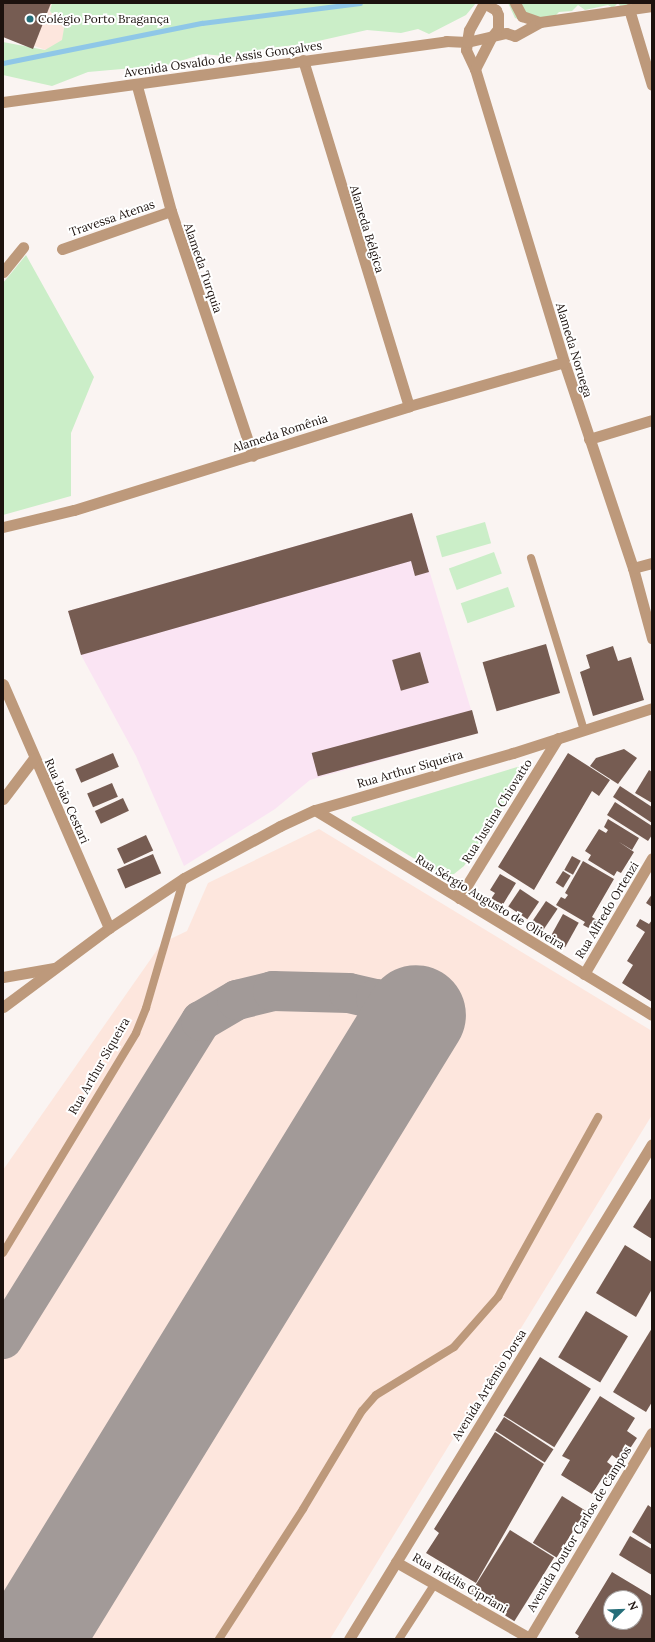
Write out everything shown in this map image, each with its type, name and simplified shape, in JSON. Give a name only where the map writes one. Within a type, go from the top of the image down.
[{"type":"street","points":[[467,42],[470,30],[484,3],[496,10],[498,15],[498,29],[490,39],[475,69]]},
{"type":"street","points":[[515,3],[522,16],[540,22]]},
{"type":"street","name":"Avenida Osvaldo de Assis Gonçalves","points":[[3,102],[137,86],[303,60],[446,41],[467,42],[490,39],[506,33],[515,36],[540,22],[652,6]]},
{"type":"street","points":[[629,9],[652,85]]},
{"type":"street","name":"Avenida Osvaldo de Assis Gonçalves","points":[[446,41],[470,30]]},
{"type":"street","name":"Alameda Noruega","points":[[467,42],[466,50],[475,69],[564,362],[633,568],[652,638]]},
{"type":"street","name":"Alameda Bélgica","points":[[303,60],[409,406]]},
{"type":"street","name":"Alameda Turquia","points":[[137,86],[171,211],[253,456]]},
{"type":"street","name":"Travessa Atenas","points":[[62,249],[171,211]]},
{"type":"street","points":[[3,272],[23,247]]},
{"type":"street","name":"Alameda Romênia","points":[[3,527],[74,510],[253,456],[409,406],[564,362]]},
{"type":"street","points":[[589,438],[652,420]]},
{"type":"street","points":[[633,568],[652,563]]},
{"type":"street","name":"Rua João Cestari","points":[[3,684],[109,928]]},
{"type":"street","name":"Rua Arthur Siqueira","points":[[3,1007],[109,928],[184,878],[280,826],[315,810],[558,738],[652,708]]},
{"type":"street","name":"Rua Justina Chiovatto","points":[[459,898],[558,738]]},
{"type":"street","points":[[3,799],[34,758]]},
{"type":"street","name":"Rua Sérgio Augusto de Oliveira","points":[[315,810],[652,1015]]},
{"type":"street","name":"Rua Alfredo Ortenzi","points":[[584,974],[652,858]]},
{"type":"street","points":[[3,977],[57,968]]},
{"type":"street","name":"Avenida Artêmio Dorsa","points":[[349,1639],[652,1144]]},
{"type":"street","name":"Avenida Doutor Carlos de Campos","points":[[530,1639],[652,1433]]},
{"type":"street","name":"Rua Fidélis Cipriani","points":[[396,1562],[530,1639]]},
{"type":"lane","points":[[531,558],[584,730]]},
{"type":"lane","name":"Rua Arthur Siqueira","points":[[3,1253],[136,1033],[146,1008],[184,878]]},
{"type":"lane","points":[[219,1639],[304,1509],[362,1410],[376,1395],[454,1347],[498,1297],[598,1117]]},
{"type":"lane","points":[[399,1639],[434,1585]]},
{"type":"shaded area","name":"Colégio Porto Bragança","points":[[3,3],[52,3],[50,11],[64,28],[63,40],[46,50],[3,35]]},
{"type":"shaded area","points":[[412,513],[478,733],[310,780],[275,809],[184,866],[136,756],[81,655],[68,611]]},
{"type":"shaded area","points":[[319,829],[652,1031],[652,1115],[330,1639],[3,1639],[3,1170],[162,943],[187,931],[208,883]]},
{"type":"green space","points":[[52,3],[476,3],[466,15],[429,34],[418,29],[401,33],[367,30],[305,44],[268,48],[234,57],[203,54],[167,65],[88,72],[52,86],[3,75],[3,42],[45,50],[62,40],[64,28],[50,11]]},
{"type":"green space","points":[[508,3],[618,3],[613,8],[608,5],[585,10],[578,5],[572,11],[559,12],[554,17],[522,20],[515,18]]},
{"type":"green space","points":[[618,3],[641,3],[620,6]]},
{"type":"green space","points":[[26,255],[94,377],[71,433],[71,496],[3,515],[3,283]]},
{"type":"green space","points":[[485,522],[491,543],[442,557],[436,536]]},
{"type":"green space","points":[[494,552],[502,574],[457,590],[449,568]]},
{"type":"green space","points":[[508,587],[515,607],[468,623],[461,603]]},
{"type":"green space","points":[[524,765],[528,768],[464,866],[454,874],[441,875],[351,820],[352,817]]},
{"type":"building","name":"Colégio Porto Bragança","points":[[3,3],[51,3],[33,49],[3,37]]},
{"type":"building","points":[[412,513],[429,572],[415,576],[411,561],[81,655],[68,611]]},
{"type":"building","points":[[546,644],[560,693],[497,711],[483,662]]},
{"type":"building","points":[[613,646],[618,661],[631,657],[644,700],[593,716],[580,672],[590,668],[586,655]]},
{"type":"building","points":[[420,652],[429,683],[401,691],[392,660]]},
{"type":"building","points":[[472,710],[478,733],[318,776],[312,753]]},
{"type":"building","points":[[624,749],[637,758],[618,784],[590,766],[596,758]]},
{"type":"building","points":[[113,753],[119,767],[81,783],[75,769]]},
{"type":"building","points":[[568,753],[610,780],[599,796],[592,791],[534,890],[498,867]]},
{"type":"building","points":[[649,770],[652,772],[652,803],[635,793]]},
{"type":"building","points":[[112,783],[118,797],[93,807],[87,794]]},
{"type":"building","points":[[620,786],[652,807],[652,823],[613,797]]},
{"type":"building","points":[[123,798],[129,811],[101,824],[95,811]]},
{"type":"building","points":[[615,802],[652,826],[652,835],[648,841],[607,815]]},
{"type":"building","points":[[608,819],[639,838],[632,850],[619,842],[634,852],[621,873],[617,871],[614,876],[588,860],[591,855],[585,851],[599,829],[606,833],[608,830],[604,827]]},
{"type":"building","points":[[146,835],[153,850],[124,864],[117,849]]},
{"type":"building","points":[[153,854],[161,873],[125,889],[117,869]]},
{"type":"building","points":[[572,856],[581,861],[573,875],[564,870]]},
{"type":"building","points":[[583,861],[614,879],[592,917],[600,922],[594,931],[583,925],[585,922],[556,905],[561,897],[565,899],[568,895],[565,893]]},
{"type":"building","points":[[563,871],[571,876],[563,888],[556,883]]},
{"type":"building","points":[[500,874],[516,883],[502,906],[491,899],[495,893],[490,890]]},
{"type":"building","points":[[520,889],[539,902],[527,919],[508,906]]},
{"type":"building","points":[[652,894],[652,907],[646,903]]},
{"type":"building","points":[[546,901],[558,909],[541,933],[530,925]]},
{"type":"building","points":[[563,914],[579,923],[565,947],[549,938]]},
{"type":"building","points":[[640,919],[649,924],[652,920],[652,1002],[622,983],[633,965],[627,961],[645,932],[636,926]]},
{"type":"building","points":[[652,1197],[652,1239],[633,1227]]},
{"type":"building","points":[[625,1245],[652,1262],[652,1289],[636,1317],[596,1293]]},
{"type":"building","points":[[586,1311],[628,1336],[600,1383],[558,1357]]},
{"type":"building","points":[[652,1328],[652,1402],[646,1412],[613,1392]]},
{"type":"building","points":[[540,1357],[591,1389],[554,1447],[503,1416]]},
{"type":"building","points":[[600,1396],[635,1418],[627,1431],[637,1438],[621,1462],[612,1455],[607,1462],[615,1468],[606,1483],[601,1480],[592,1494],[561,1475],[570,1460],[562,1456]]},
{"type":"building","points":[[504,1417],[553,1449],[545,1463],[495,1430]]},
{"type":"building","points":[[495,1432],[544,1464],[476,1583],[426,1553],[439,1533],[434,1529]]},
{"type":"building","points":[[562,1496],[586,1511],[557,1557],[533,1543]]},
{"type":"building","points":[[648,1505],[652,1508],[652,1545],[632,1532]]},
{"type":"building","points":[[510,1530],[554,1558],[514,1621],[470,1594]]},
{"type":"building","points":[[630,1536],[652,1549],[652,1575],[619,1555]]},
{"type":"building","points":[[612,1572],[642,1590],[603,1590],[603,1630],[643,1630],[643,1591],[652,1596],[652,1639],[577,1639],[579,1636],[575,1633]]},
{"type":"waterway","points":[[3,63],[202,23],[360,3]]},
{"type":"taxiway","points":[[3,1339],[201,1021],[237,1000],[273,991],[349,993],[376,999],[416,1015]]},
{"type":"runway","points":[[33,1639],[416,1015]]},
{"type":"place","name":"Colégio Porto Bragança","points":[[30,19]]}]
